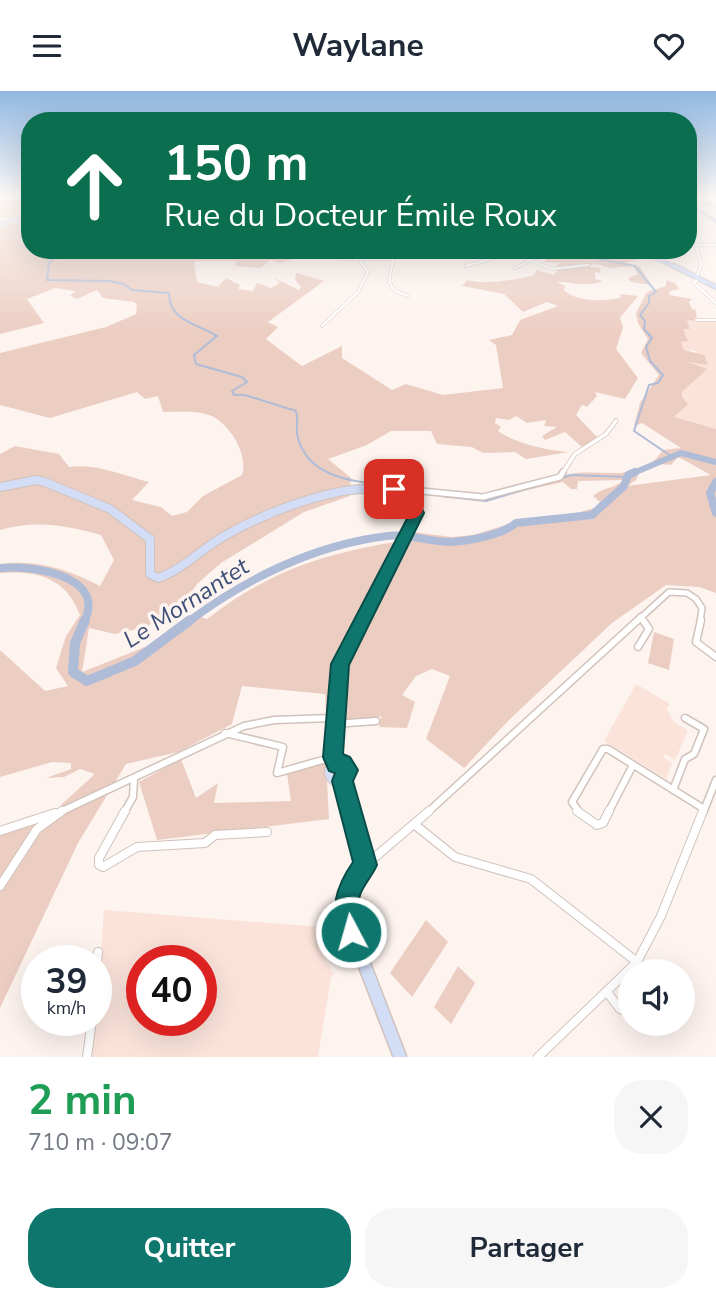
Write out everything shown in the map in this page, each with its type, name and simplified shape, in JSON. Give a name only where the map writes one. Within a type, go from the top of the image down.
[{"type":"street","points":[[697,256],[698,242]]},
{"type":"street","points":[[699,246],[716,245]]},
{"type":"street","points":[[322,326],[358,292],[368,272],[361,264],[363,259]]},
{"type":"street","points":[[388,259],[394,261],[390,268],[389,282],[395,291],[408,296]]},
{"type":"street","points":[[466,266],[491,259]]},
{"type":"street","points":[[525,259],[552,269],[589,265]]},
{"type":"street","points":[[657,259],[716,287]]},
{"type":"street","points":[[697,259],[701,265],[699,276],[693,282],[716,303]]},
{"type":"street","points":[[515,268],[529,261]]},
{"type":"street","points":[[696,320],[716,320]]},
{"type":"street","points":[[411,499],[419,492],[483,497],[559,477],[575,454],[606,435],[616,421]]},
{"type":"street","points":[[0,487],[41,481],[120,515],[150,539],[150,574],[158,578],[227,535],[282,510],[369,488],[394,489],[411,499],[417,513],[340,664],[334,721],[335,761]]},
{"type":"street","points":[[400,1057],[346,916],[348,891],[366,865],[669,592],[685,592],[694,596],[703,614],[696,642],[716,657]]},
{"type":"street","points":[[638,647],[649,629],[640,617]]},
{"type":"street","points":[[673,790],[685,759],[694,754],[704,729],[685,718]]},
{"type":"street","points":[[0,831],[58,813],[134,779],[225,733],[274,720],[376,721]]},
{"type":"street","points":[[225,733],[283,747],[277,773],[335,761],[343,764],[347,770],[342,781],[366,865]]},
{"type":"street","points":[[633,765],[603,823],[597,825],[574,809],[572,803],[603,750],[608,749],[704,809]]},
{"type":"street","points":[[134,779],[133,797],[99,857],[99,865],[103,867],[137,847],[205,843],[215,835],[267,832]]},
{"type":"street","points":[[639,959],[657,924],[716,780]]},
{"type":"street","points":[[0,886],[37,829],[58,813]]},
{"type":"street","points":[[414,824],[455,857],[531,879],[633,959]]},
{"type":"street","points":[[538,1057],[576,1017],[618,981]]},
{"type":"street","points":[[607,992],[618,1006]]},
{"type":"street","points":[[87,1057],[90,1036]]},
{"type":"shaded area","points":[[0,242],[21,242],[21,259],[292,259],[280,263],[270,260],[261,268],[235,266],[236,261],[194,263],[197,282],[218,287],[226,278],[240,285],[238,289],[253,291],[257,283],[271,288],[280,283],[274,278],[299,290],[301,287],[295,280],[296,273],[324,281],[268,322],[278,327],[266,339],[302,366],[342,346],[342,358],[392,390],[406,384],[443,395],[503,388],[496,345],[489,340],[512,335],[520,320],[558,306],[547,302],[523,312],[504,294],[462,286],[467,280],[510,280],[534,275],[537,270],[556,276],[554,274],[558,271],[552,269],[560,263],[545,262],[546,259],[639,259],[625,263],[640,267],[651,285],[631,282],[628,278],[638,274],[633,266],[610,268],[594,263],[589,267],[600,268],[601,273],[595,272],[595,279],[603,281],[585,284],[557,282],[565,286],[564,290],[570,294],[584,299],[613,299],[620,298],[621,294],[638,296],[620,318],[623,327],[616,349],[638,378],[625,399],[595,392],[597,396],[587,407],[582,405],[576,415],[598,438],[582,447],[565,432],[545,440],[542,436],[557,427],[544,426],[546,420],[527,423],[516,416],[509,420],[496,418],[495,423],[501,427],[498,431],[532,446],[569,452],[526,459],[515,452],[483,453],[472,447],[437,444],[431,431],[391,431],[367,445],[328,459],[351,478],[350,496],[304,512],[221,563],[197,584],[185,602],[146,627],[115,634],[89,628],[82,672],[160,641],[194,615],[207,619],[230,602],[276,576],[347,551],[401,541],[350,638],[413,532],[452,537],[473,535],[519,521],[558,518],[598,507],[600,502],[593,496],[623,480],[578,481],[577,489],[571,489],[563,482],[523,491],[570,474],[632,471],[643,468],[663,450],[681,448],[642,423],[634,426],[640,403],[659,375],[641,353],[648,339],[638,323],[636,313],[647,292],[666,286],[666,280],[675,283],[679,289],[670,291],[669,295],[692,299],[689,302],[692,309],[696,310],[697,321],[687,320],[690,329],[683,329],[688,341],[681,342],[684,350],[704,355],[708,365],[688,362],[707,369],[682,392],[682,397],[688,404],[674,417],[716,429],[716,593],[699,587],[666,585],[612,623],[509,720],[464,768],[426,739],[450,676],[432,669],[416,676],[402,695],[415,702],[407,728],[379,727],[381,716],[367,721],[337,721],[337,715],[326,715],[325,694],[242,686],[232,724],[178,752],[126,764],[78,843],[30,945],[21,945],[21,964],[0,1008],[0,834],[57,817],[61,805],[95,774],[80,769],[64,777],[46,778],[71,769],[71,763],[52,762],[0,777],[0,650],[45,691],[68,686],[56,668],[66,636],[80,615],[67,592],[59,585],[38,575],[0,573],[0,564],[40,564],[100,586],[114,560],[101,535],[63,526],[26,525],[0,530],[0,454],[15,446],[59,454],[69,467],[99,468],[149,482],[132,500],[161,507],[172,516],[187,512],[203,496],[242,475],[243,467],[243,458],[236,440],[224,425],[204,413],[163,412],[158,396],[145,399],[137,392],[50,418],[0,405],[0,353],[106,327],[136,314],[137,305],[134,302],[103,298],[97,290],[77,299],[70,296],[75,291],[55,288],[27,299],[44,323],[0,334]],"holes":[[[678,457],[711,475],[627,486],[636,480],[639,473],[661,464],[671,465]]]},
{"type":"shaded area","points":[[686,320],[716,320],[716,429],[674,418],[682,392],[706,369],[688,364],[696,363],[696,351],[684,350],[681,341],[687,341],[683,328]]},
{"type":"shaded area","points":[[654,632],[674,639],[669,670],[648,663]]},
{"type":"shaded area","points":[[636,684],[670,704],[667,709],[673,721],[688,731],[675,760],[665,754],[663,757],[672,763],[666,779],[604,741]]},
{"type":"shaded area","points":[[181,759],[196,798],[218,783],[214,803],[291,801],[287,774],[326,762],[329,819],[157,840],[139,782]]},
{"type":"shaded area","points":[[104,910],[333,928],[319,950],[334,974],[331,977],[318,1057],[90,1057],[92,1036],[112,1036],[112,945],[101,945]]},
{"type":"shaded area","points":[[426,920],[448,942],[412,997],[390,973]]},
{"type":"shaded area","points":[[458,966],[475,983],[451,1024],[434,1007]]},
{"type":"waterway","points":[[53,259],[49,263],[47,280],[109,281],[124,284],[132,290],[169,293],[170,303],[179,316],[217,336],[194,355],[196,364],[242,377],[247,382],[232,391],[234,395],[245,395],[296,411],[298,438],[306,454],[317,466],[349,479],[418,491]]},
{"type":"waterway","points":[[600,259],[635,266],[656,292],[649,296],[649,303],[640,315],[645,321],[644,329],[652,338],[646,347],[650,361],[663,375],[658,383],[649,385],[634,431],[671,456]]},
{"type":"waterway","name":"Le Mornantet","points":[[631,474],[681,453],[716,462]]},
{"type":"waterway","name":"Le Mornantet","points":[[188,622],[257,578],[333,547],[395,535],[442,542],[476,539],[516,523],[592,515],[624,486],[628,475],[635,472]]},
{"type":"waterway","points":[[562,478],[571,475],[626,477]]},
{"type":"waterway","name":"Le Mornantet","points":[[716,482],[710,493],[716,513]]},
{"type":"waterway","points":[[441,496],[486,501],[540,485]]},
{"type":"waterway","name":"Le Mornantet","points":[[0,568],[46,571],[76,583],[85,593],[89,606],[84,622]]},
{"type":"waterway","name":"Le Mornantet","points":[[85,620],[75,643],[73,672],[87,681],[135,661],[190,620]]},
{"type":"route","points":[[351,932],[346,916],[348,891],[366,865],[342,781],[348,773],[345,766],[336,764],[333,757],[336,693],[340,664],[417,513],[411,499],[394,489]]}]
